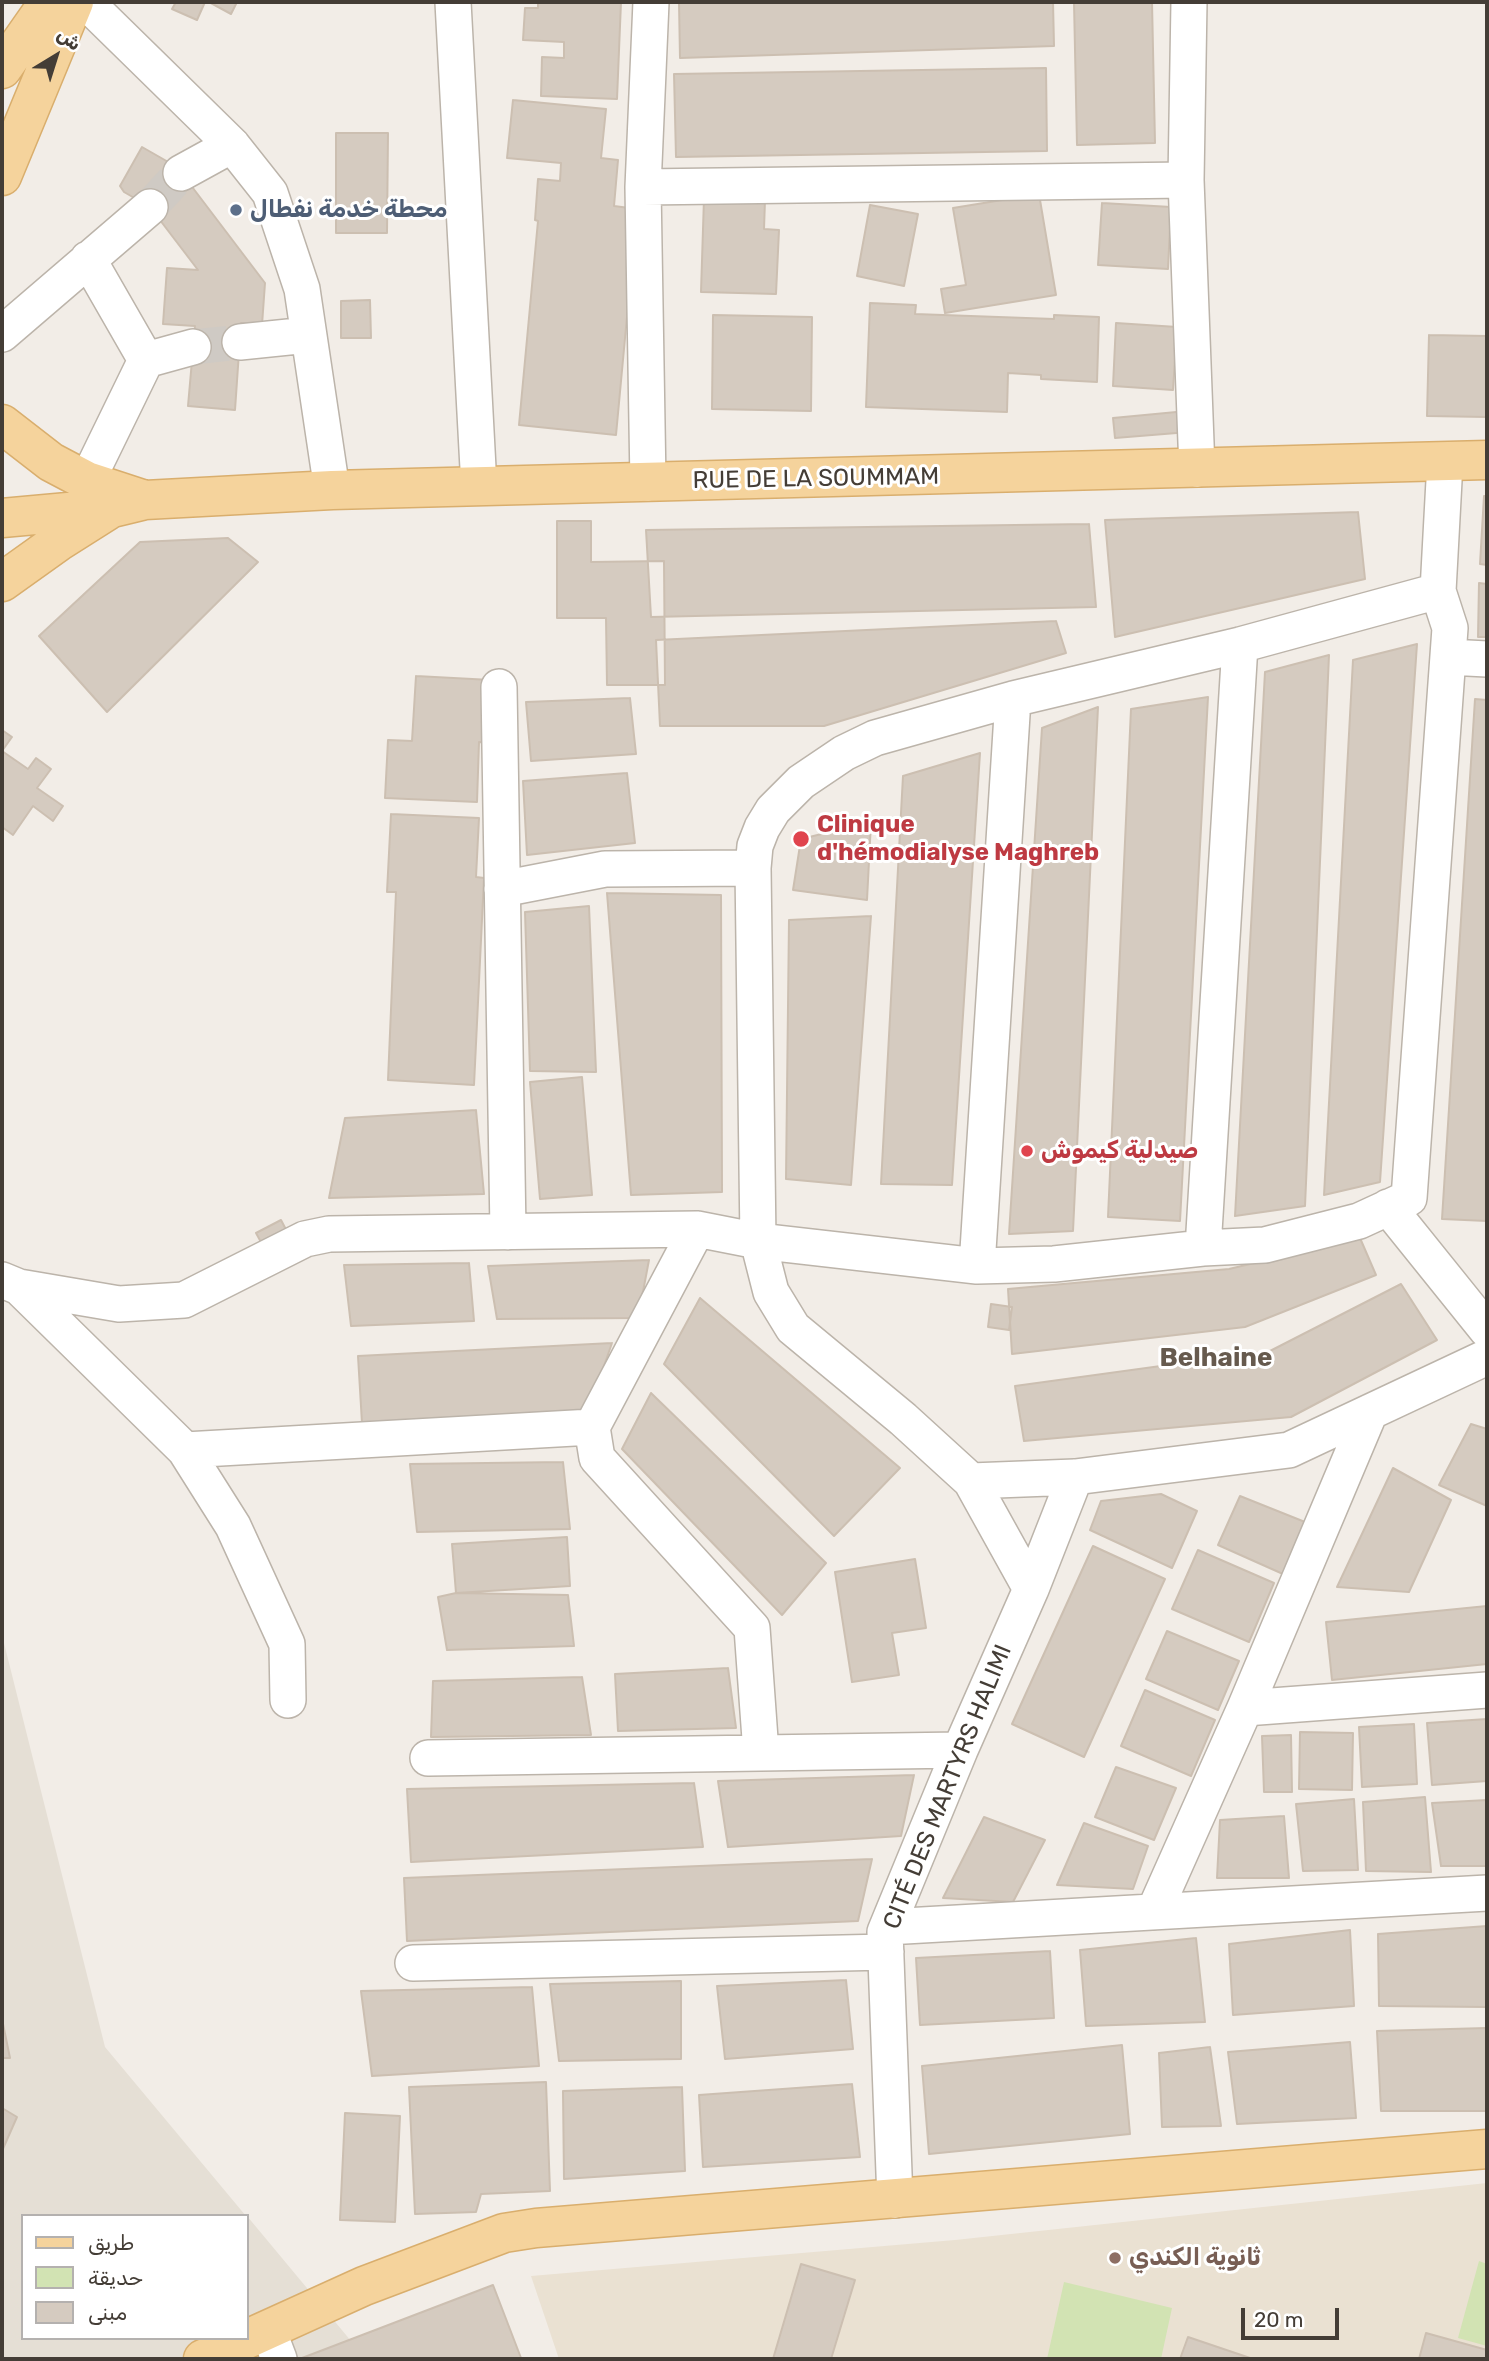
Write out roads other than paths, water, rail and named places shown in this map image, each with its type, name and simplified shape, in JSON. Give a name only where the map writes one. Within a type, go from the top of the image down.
[{"type":"main road","points":[[2,69],[49,2]]},
{"type":"main road","points":[[2,176],[75,2]]},
{"type":"main road","points":[[2,424],[51,462],[115,496],[2,582]]},
{"type":"main road","name":"RUE DE LA SOUMMAM","points":[[2,518],[115,496],[1487,460]]},
{"type":"main road","points":[[203,2359],[273,2344],[364,2286],[504,2233],[536,2228],[1487,2149]]},
{"type":"street","points":[[86,2],[232,145],[270,193],[302,289],[332,490]]},
{"type":"street","points":[[453,2],[479,487]]},
{"type":"street","points":[[648,483],[643,187],[651,2]]},
{"type":"street","points":[[1189,2],[1186,180],[1198,469]]},
{"type":"street","points":[[181,173],[232,145]]},
{"type":"street","points":[[643,187],[1186,180]]},
{"type":"street","points":[[2,334],[150,207]]},
{"type":"street","points":[[88,259],[146,360],[115,496]]},
{"type":"street","points":[[240,342],[308,335]]},
{"type":"street","points":[[146,360],[193,347]]},
{"type":"street","points":[[10,1284],[119,1304],[184,1300],[305,1239],[328,1234],[697,1229],[758,1241],[977,1266],[1054,1264],[1203,1248],[1265,1245],[1359,1221],[1409,1198],[1450,628],[1437,591],[1445,462]]},
{"type":"street","points":[[1031,1589],[971,1481],[903,1419],[793,1328],[771,1292],[758,1241],[753,868],[755,846],[762,828],[773,810],[801,782],[832,760],[875,738],[1013,699],[1240,645],[1437,591]]},
{"type":"street","points":[[1203,1248],[1240,645]]},
{"type":"street","points":[[1448,657],[1487,659]]},
{"type":"street","points":[[499,687],[508,1232]]},
{"type":"street","points":[[977,1266],[1013,699]]},
{"type":"street","points":[[502,889],[606,869],[753,868]]},
{"type":"street","points":[[1388,1207],[1487,1330]]},
{"type":"street","points":[[697,1229],[592,1427],[597,1458],[752,1628],[761,1753]]},
{"type":"street","points":[[10,1284],[185,1450],[233,1527],[287,1644],[288,1700]]},
{"type":"street","points":[[971,1481],[1075,1477],[1289,1451],[1487,1357]]},
{"type":"street","points":[[1154,1912],[1245,1708],[1370,1412]]},
{"type":"street","points":[[185,1450],[592,1427]]},
{"type":"street","name":"CITÉ DES MARTYRS HALIMI","points":[[895,2200],[887,1939],[960,1750],[1031,1589],[1075,1477]]},
{"type":"street","points":[[1245,1708],[1487,1690]]},
{"type":"street","points":[[428,1758],[960,1750]]},
{"type":"street","points":[[413,1963],[887,1939],[1154,1912],[1487,1893]]},
{"type":"tunnel","points":[[150,207],[181,173]]},
{"type":"tunnel","points":[[193,347],[240,342]]},
{"type":"place","name":"محطة خدمة نفطال","points":[[236,210]]},
{"type":"place","name":"Clinique d'hémodialyse Maghreb","points":[[801,839]]},
{"type":"place","name":"صيدلية كيموش","points":[[1027,1151]]},
{"type":"place","name":"ثانوية الكندي","points":[[1115,2258]]},
{"type":"district","name":"Belhaine","points":[[1216,1358]]}]
